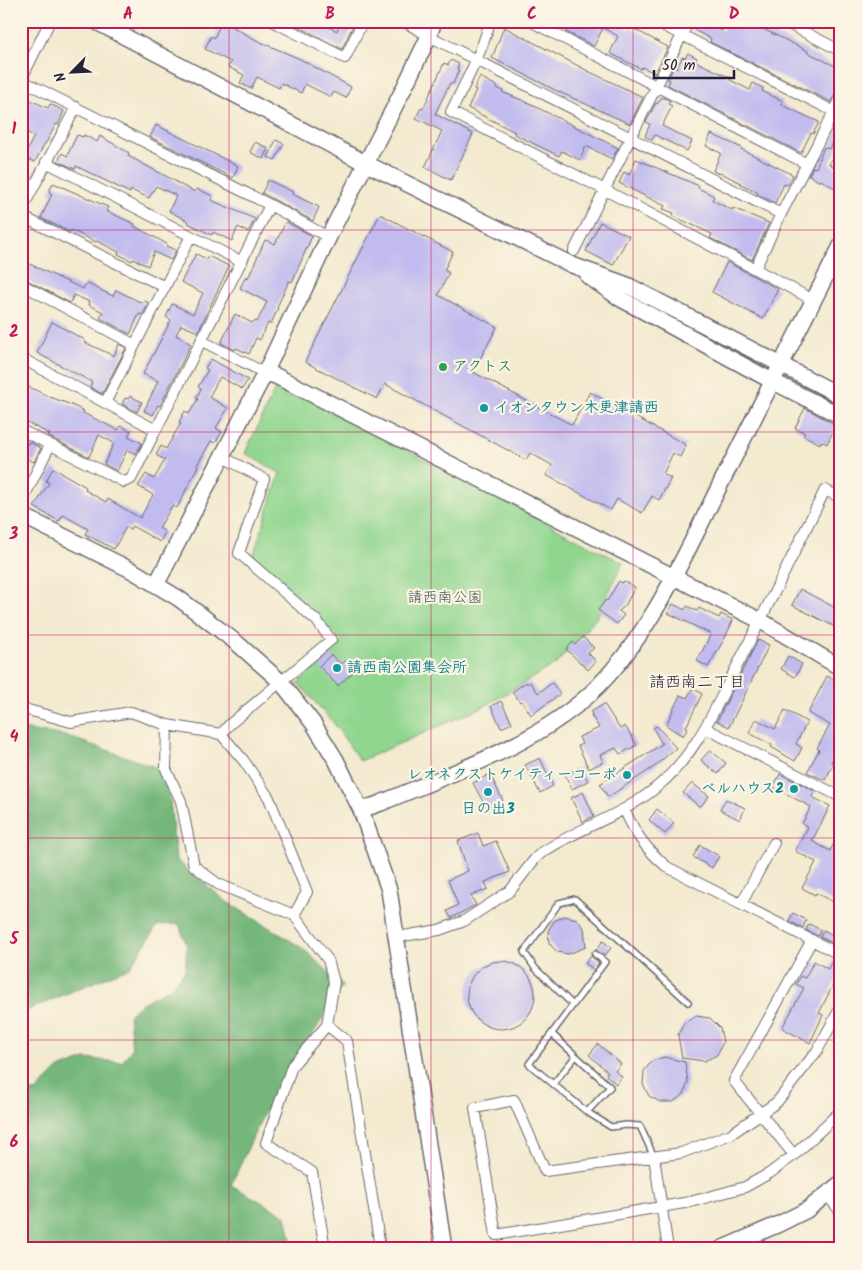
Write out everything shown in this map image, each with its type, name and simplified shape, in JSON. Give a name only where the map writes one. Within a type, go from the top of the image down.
[{"type":"street","points":[[50,21],[21,80],[270,205],[328,237]]},
{"type":"street","points":[[95,21],[367,164],[573,258],[682,312],[780,366],[841,396]]},
{"type":"street","points":[[272,21],[345,58],[363,21]]},
{"type":"street","points":[[403,21],[476,60],[781,214]]},
{"type":"street","points":[[156,585],[265,373],[328,237],[367,164],[429,36],[434,21]]},
{"type":"street","points":[[490,21],[486,37],[451,112],[755,268],[813,300]]},
{"type":"street","points":[[530,21],[807,164]]},
{"type":"street","points":[[654,21],[837,113]]},
{"type":"street","points":[[573,258],[604,190],[689,21]]},
{"type":"street","points":[[783,21],[841,51]]},
{"type":"street","points":[[755,268],[807,164],[837,113],[841,98]]},
{"type":"street","points":[[21,211],[76,107]]},
{"type":"street","points":[[46,162],[242,262]]},
{"type":"street","points":[[21,430],[124,482],[129,482],[270,205]]},
{"type":"street","points":[[21,216],[164,287]]},
{"type":"street","points":[[105,403],[191,236]]},
{"type":"street","points":[[361,810],[502,751],[545,727],[571,710],[591,693],[626,654],[674,577],[841,246]]},
{"type":"street","points":[[573,258],[621,299],[772,382],[841,416]]},
{"type":"street","points":[[21,284],[135,345]]},
{"type":"street","points":[[202,341],[265,373],[276,376],[760,621],[841,668]]},
{"type":"street","points":[[21,358],[156,430]]},
{"type":"street","points":[[21,503],[50,445]]},
{"type":"street","points":[[221,456],[264,479],[239,553],[317,621],[331,640],[230,724],[221,734]]},
{"type":"street","points":[[398,937],[439,930],[464,921],[510,891],[540,854],[624,809],[658,787],[689,754],[705,728],[825,490],[841,498]]},
{"type":"street","points":[[21,515],[133,570],[178,598],[202,616],[238,644],[281,682],[313,722],[336,760],[361,810],[389,890],[398,937],[444,1249]]},
{"type":"street","points":[[21,708],[71,722],[131,712],[167,725],[221,734],[244,761],[269,798],[307,892],[294,915]]},
{"type":"street","points":[[167,725],[166,769],[181,801],[194,866],[218,884],[294,915],[328,960],[334,982],[327,1025],[292,1066],[266,1143],[312,1172],[325,1249]]},
{"type":"street","points":[[705,728],[841,797]]},
{"type":"street","points":[[624,809],[635,832],[650,852],[668,866],[841,955]]},
{"type":"street","points":[[741,904],[774,842]]},
{"type":"street","points":[[794,1155],[734,1081],[812,940]]},
{"type":"street","points":[[841,1006],[817,1051],[777,1102],[731,1134],[681,1153],[545,1171],[514,1100],[475,1108],[496,1235],[662,1208],[745,1187],[770,1173],[794,1155],[841,1111]]},
{"type":"street","points":[[327,1025],[347,1041],[380,1247],[367,1249]]},
{"type":"street","points":[[654,1157],[668,1249]]},
{"type":"street","points":[[721,1249],[807,1210],[841,1183]]},
{"type":"street","points":[[827,1195],[841,1212]]},
{"type":"lane","points":[[573,1005],[535,968],[524,952],[559,902],[576,899],[688,1002]]},
{"type":"lane","points":[[595,954],[605,962],[529,1064],[587,1112],[610,1127],[640,1126],[654,1157]]},
{"type":"lane","points":[[552,1034],[610,1086],[587,1112]]},
{"type":"lane","points":[[553,1084],[576,1056]]},
{"type":"green space","name":"請西南公園","points":[[278,383],[623,563],[597,617],[557,663],[483,707],[360,761],[333,722],[298,683],[342,642],[299,600],[252,560],[280,473],[245,453]]},
{"type":"green space","points":[[21,729],[66,736],[167,771],[176,860],[227,902],[301,947],[343,985],[263,1115],[231,1185],[286,1216],[293,1249],[21,1249],[21,1092],[36,1092],[58,1069],[86,1059],[122,1062],[132,1049],[129,1015],[141,1004],[173,986],[185,970],[187,946],[179,924],[158,925],[130,967],[21,1013]]},
{"type":"building","points":[[222,21],[258,41],[300,59],[351,87],[346,98],[334,92],[331,97],[305,84],[301,93],[281,83],[279,88],[257,77],[251,89],[240,83],[244,75],[228,67],[231,62],[205,49],[211,36],[214,38]]},
{"type":"building","points":[[288,21],[317,21],[337,31],[341,21],[355,21],[342,49]]},
{"type":"building","points":[[553,21],[614,21],[629,29],[630,27],[668,47],[655,73],[642,67],[641,69],[610,53],[618,36],[603,28],[594,46],[566,32],[568,28]]},
{"type":"building","points":[[698,21],[702,21],[722,31],[726,21],[747,21],[841,69],[841,83],[831,102],[710,42],[711,39],[694,30]]},
{"type":"building","points":[[504,27],[590,72],[643,97],[630,124],[557,91],[492,58]]},
{"type":"building","points":[[688,53],[697,58],[695,61],[731,78],[730,80],[750,90],[753,83],[763,88],[762,91],[783,101],[782,105],[819,122],[801,153],[668,85],[670,80],[668,79],[674,66],[677,68],[682,57],[685,58]]},
{"type":"building","points":[[451,60],[459,64],[457,69],[459,70],[453,84],[450,83],[435,114],[473,134],[451,180],[425,167],[442,131],[416,118],[421,108],[423,109],[444,63],[448,65]]},
{"type":"building","points":[[480,77],[497,86],[502,92],[536,106],[618,148],[612,159],[586,146],[580,160],[562,151],[559,156],[514,134],[515,132],[468,108]]},
{"type":"building","points":[[662,97],[670,101],[668,104],[672,106],[662,126],[692,141],[687,151],[655,135],[652,140],[645,136],[650,124],[646,122],[656,103]]},
{"type":"building","points":[[26,98],[48,108],[50,104],[64,111],[58,125],[56,124],[35,162],[24,157],[34,136],[21,130],[21,107]]},
{"type":"building","points":[[841,122],[841,143],[829,164],[841,172],[841,192],[809,175],[813,167],[816,168],[824,147],[829,149]]},
{"type":"building","points":[[156,125],[238,166],[233,178],[150,137]]},
{"type":"building","points":[[711,134],[793,175],[788,185],[784,184],[775,203],[741,183],[713,171],[721,153],[706,146]]},
{"type":"building","points":[[77,135],[83,137],[84,135],[97,142],[100,136],[129,153],[128,156],[177,183],[195,192],[197,189],[213,196],[211,200],[255,219],[248,232],[238,227],[232,241],[213,232],[212,235],[169,211],[175,195],[156,186],[149,198],[131,190],[130,193],[76,166],[75,169],[58,161],[62,153],[67,156]]},
{"type":"building","points":[[276,140],[284,144],[275,160],[268,157]]},
{"type":"building","points":[[255,142],[268,148],[263,159],[250,152]]},
{"type":"building","points":[[636,159],[699,186],[698,188],[714,196],[712,200],[732,210],[733,208],[769,223],[752,260],[710,238],[712,234],[673,216],[674,213],[663,209],[665,206],[619,183],[624,172],[629,175]]},
{"type":"building","points":[[268,180],[319,207],[313,221],[262,193]]},
{"type":"building","points":[[53,183],[108,207],[106,211],[135,224],[134,226],[167,244],[166,246],[176,250],[171,260],[154,252],[148,266],[133,259],[132,261],[97,241],[71,230],[70,232],[41,218],[52,194],[49,192]]},
{"type":"building","name":"イオンタウン木更津請西","points":[[380,214],[453,252],[444,270],[449,273],[438,295],[497,327],[473,372],[572,425],[590,392],[686,445],[680,457],[673,453],[663,474],[671,478],[659,500],[652,496],[642,513],[617,499],[611,510],[546,475],[552,465],[530,453],[526,460],[385,384],[377,399],[305,362]]},
{"type":"building","points":[[286,222],[312,236],[292,282],[289,281],[271,324],[268,323],[260,340],[256,338],[249,354],[236,348],[235,350],[221,343],[235,314],[252,323],[254,321],[257,322],[267,302],[240,288],[246,276],[248,278],[265,240],[275,244]]},
{"type":"building","points":[[600,222],[629,236],[613,265],[586,251]]},
{"type":"building","points":[[196,254],[207,259],[208,256],[229,266],[198,332],[181,325],[176,335],[191,344],[160,406],[158,405],[153,415],[144,411],[158,381],[143,374],[171,320],[166,317],[172,304],[193,314],[203,293],[181,282]]},
{"type":"building","points":[[21,260],[83,289],[86,283],[113,296],[116,290],[142,303],[143,300],[149,303],[142,315],[139,314],[130,334],[100,318],[103,312],[89,305],[90,302],[74,295],[70,303],[21,277]]},
{"type":"building","points":[[727,262],[778,289],[763,319],[712,292]]},
{"type":"building","points":[[52,322],[85,340],[84,342],[114,356],[119,344],[126,348],[102,394],[90,387],[92,382],[37,353]]},
{"type":"building","points":[[211,359],[248,380],[242,389],[220,377],[209,397],[228,408],[216,428],[222,432],[215,443],[211,441],[197,465],[177,508],[172,506],[159,528],[165,532],[160,542],[132,526],[130,529],[126,527],[114,549],[85,534],[88,529],[63,515],[59,521],[34,507],[49,483],[46,481],[53,468],[86,487],[85,490],[106,502],[108,499],[140,518],[153,495],[138,486],[146,474],[154,479],[165,460],[156,455],[161,446],[166,449],[181,423],[179,422],[185,411],[189,414],[198,399],[196,398],[201,389],[198,387],[208,370],[205,368]]},
{"type":"building","points":[[21,383],[84,411],[83,413],[118,430],[121,426],[131,431],[128,436],[142,443],[136,454],[127,450],[117,471],[104,464],[114,443],[99,435],[89,457],[48,436],[50,434],[21,420]]},
{"type":"building","points":[[130,396],[142,402],[137,412],[122,404],[125,398],[128,399]]},
{"type":"building","points":[[805,408],[836,425],[827,444],[821,441],[820,444],[803,435],[805,433],[795,428]]},
{"type":"building","points":[[21,441],[28,444],[29,442],[41,448],[34,462],[21,456]]},
{"type":"building","points":[[619,581],[622,583],[624,581],[635,587],[625,606],[619,611],[624,615],[617,624],[598,610],[607,601]]},
{"type":"building","points":[[800,589],[841,611],[841,630],[792,605]]},
{"type":"building","points":[[673,604],[685,610],[687,606],[697,611],[699,608],[719,618],[721,614],[733,620],[708,667],[697,661],[711,634],[668,613]]},
{"type":"building","points":[[583,637],[594,648],[588,653],[596,661],[588,670],[566,649],[573,642],[575,645]]},
{"type":"building","points":[[758,640],[769,645],[729,727],[717,721]]},
{"type":"building","name":"請西南公園集会所","points":[[331,655],[341,664],[345,661],[354,671],[338,686],[319,666]]},
{"type":"building","points":[[788,656],[802,664],[795,677],[781,669]]},
{"type":"building","points":[[827,676],[841,683],[841,744],[831,762],[834,763],[825,780],[807,772],[819,750],[817,748],[830,725],[808,713]]},
{"type":"building","points":[[526,682],[527,684],[530,682],[538,693],[552,683],[560,694],[531,715],[522,701],[520,702],[512,692]]},
{"type":"building","points":[[693,688],[702,694],[683,736],[666,725],[680,695],[687,698]]},
{"type":"building","points":[[501,701],[512,723],[501,728],[491,706]]},
{"type":"building","points":[[604,704],[620,729],[625,726],[637,745],[620,754],[616,748],[600,755],[603,762],[589,769],[578,746],[582,744],[579,737],[599,728],[591,712]]},
{"type":"building","points":[[785,710],[807,722],[796,744],[802,748],[795,761],[771,747],[772,745],[749,733],[756,719],[775,729]]},
{"type":"building","name":"レオネクストケイティーコーポ","points":[[657,726],[676,748],[654,767],[608,797],[600,784],[662,744],[653,728]]},
{"type":"building","points":[[710,750],[726,763],[718,774],[701,760]]},
{"type":"building","points":[[540,758],[553,786],[540,793],[525,765]]},
{"type":"building","points":[[580,767],[588,781],[572,789],[565,775]]},
{"type":"building","name":"日の出3","points":[[490,774],[503,801],[487,809],[473,783]]},
{"type":"building","points":[[780,774],[815,791],[812,797],[830,806],[812,841],[830,851],[841,830],[841,906],[802,888],[816,862],[795,851],[808,827],[802,824],[811,807],[773,787]]},
{"type":"building","points":[[692,783],[709,796],[700,807],[683,793]]},
{"type":"building","points":[[583,792],[594,816],[583,822],[571,798]]},
{"type":"building","points":[[726,799],[745,808],[740,820],[720,810]]},
{"type":"building","points":[[657,809],[674,823],[665,834],[649,820]]},
{"type":"building","points":[[478,833],[483,846],[496,841],[510,872],[485,882],[488,889],[471,896],[476,905],[451,918],[447,911],[458,905],[448,880],[468,871],[458,841]]},
{"type":"building","points":[[700,845],[719,856],[712,868],[693,857]]},
{"type":"building","points":[[793,913],[806,920],[803,928],[789,921]]},
{"type":"building","points":[[565,916],[577,919],[584,928],[586,947],[568,954],[557,952],[549,943],[548,931],[554,921]]},
{"type":"building","points":[[809,924],[821,930],[818,936],[806,930]]},
{"type":"building","points":[[824,930],[841,940],[841,947],[820,937]]},
{"type":"building","points":[[603,941],[611,948],[604,956],[596,950]]},
{"type":"building","points":[[591,956],[599,963],[594,970],[585,963]]},
{"type":"building","points":[[833,959],[841,962],[841,969],[819,1013],[823,1015],[810,1043],[782,1028],[804,988],[796,984],[801,976],[805,978],[814,961],[828,969]]},
{"type":"building","points":[[501,961],[514,964],[525,971],[532,982],[535,995],[532,1008],[525,1019],[514,1026],[501,1029],[488,1026],[477,1019],[470,1008],[467,995],[470,982],[477,971],[488,964]]},
{"type":"building","points":[[696,1016],[710,1018],[720,1028],[723,1042],[717,1055],[704,1061],[682,1058],[678,1035],[684,1023]]},
{"type":"building","points":[[598,1044],[621,1064],[615,1071],[622,1077],[616,1084],[606,1075],[608,1072],[589,1055]]},
{"type":"building","points":[[664,1057],[685,1062],[688,1082],[684,1094],[673,1102],[660,1102],[649,1096],[643,1084],[644,1071],[652,1061]]},
{"type":"place","name":"アクトス","points":[[443,367]]},
{"type":"place","name":"イオンタウン木更津請西","points":[[484,408]]},
{"type":"place","name":"請西南公園集会所","points":[[337,668]]},
{"type":"place","name":"レオネクストケイティーコーポ","points":[[627,775]]},
{"type":"place","name":"ベルハウス2","points":[[794,789]]},
{"type":"place","name":"日の出3","points":[[488,792]]},
{"type":"district","name":"請西南二丁目","points":[[697,682]]}]
